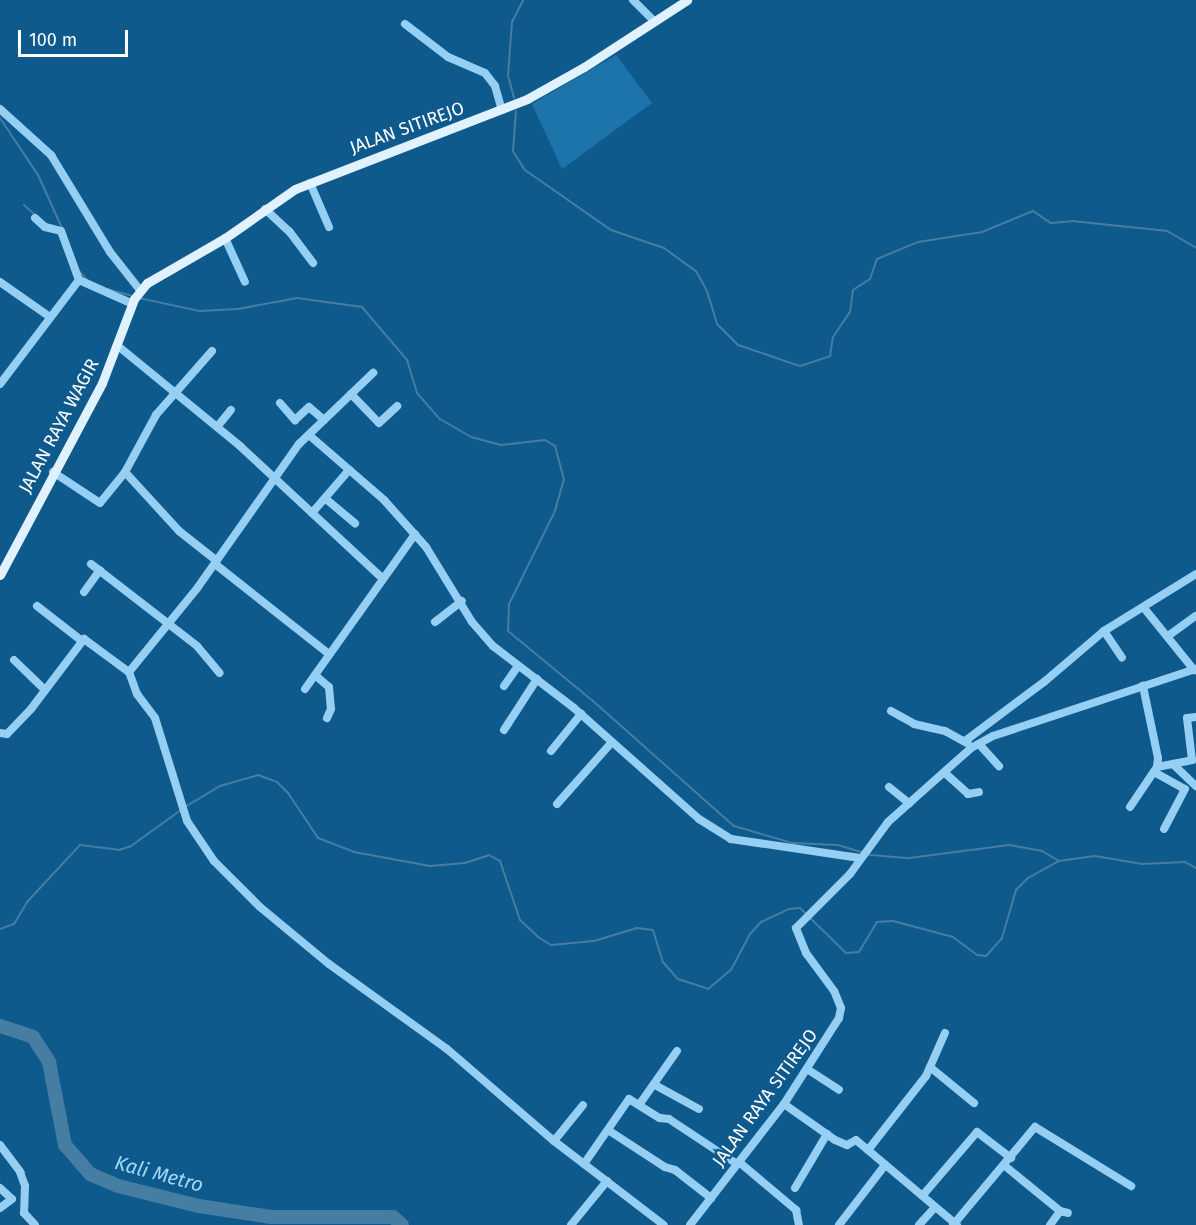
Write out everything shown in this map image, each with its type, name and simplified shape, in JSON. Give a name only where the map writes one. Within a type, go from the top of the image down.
[{"type":"main road","name":"JALAN SITIREJO","points":[[136,297],[163,270],[225,238],[265,209],[310,183],[502,110],[556,84],[687,0]]},
{"type":"main road","name":"JALAN RAYA WAGIR","points":[[0,575],[118,346],[136,297]]},
{"type":"street","points":[[633,0],[654,21]]},
{"type":"street","points":[[405,24],[448,57],[485,73],[495,86],[502,110]]},
{"type":"street","points":[[0,109],[51,155],[136,297]]},
{"type":"street","points":[[310,183],[329,227]]},
{"type":"street","points":[[265,209],[288,231],[313,263]]},
{"type":"street","points":[[35,218],[45,227],[61,231],[79,280]]},
{"type":"street","points":[[225,238],[245,282]]},
{"type":"street","points":[[79,280],[136,297]]},
{"type":"street","points":[[0,384],[79,280]]},
{"type":"street","points":[[0,282],[50,317]]},
{"type":"street","points":[[118,346],[217,427],[383,579]]},
{"type":"street","points":[[53,472],[100,503],[125,472],[156,415],[212,351]]},
{"type":"street","points":[[129,672],[170,625],[274,478],[309,435],[373,373]]},
{"type":"street","points":[[351,394],[377,423],[397,406]]},
{"type":"street","points":[[280,403],[295,420],[309,407],[324,420]]},
{"type":"street","points":[[217,427],[231,410]]},
{"type":"street","points":[[309,435],[415,534],[462,601],[479,631],[518,666],[581,714],[669,795],[730,839],[864,854],[883,828],[975,746],[1008,730],[1195,670],[1144,608]]},
{"type":"street","points":[[312,513],[349,470]]},
{"type":"street","points":[[125,472],[179,531],[329,654]]},
{"type":"street","points":[[326,499],[356,523]]},
{"type":"street","points":[[305,689],[415,534]]},
{"type":"street","points":[[92,564],[197,646],[220,673]]},
{"type":"street","points":[[84,592],[100,570]]},
{"type":"street","points":[[965,741],[1044,682],[1104,631],[1196,574]]},
{"type":"street","points":[[435,622],[462,601]]},
{"type":"street","points":[[37,606],[82,641],[85,639],[129,672],[137,694],[155,718],[187,821],[214,861],[260,907],[328,964],[447,1049],[554,1141],[664,1225]]},
{"type":"street","points":[[1168,636],[1196,616]]},
{"type":"street","points":[[1104,631],[1122,658]]},
{"type":"street","points":[[0,734],[7,734],[45,690],[82,641]]},
{"type":"street","points":[[14,660],[45,690]]},
{"type":"street","points":[[504,686],[518,666]]},
{"type":"street","points":[[315,675],[329,687],[331,709],[327,718]]},
{"type":"street","points":[[504,730],[537,679]]},
{"type":"street","points":[[1143,686],[1156,769],[1185,789],[1164,829]]},
{"type":"street","points":[[891,711],[909,722],[937,728],[975,746],[999,766]]},
{"type":"street","points":[[551,752],[581,714]]},
{"type":"street","points":[[1130,807],[1156,769],[1194,759],[1187,718],[1196,717]]},
{"type":"street","points":[[557,804],[612,742]]},
{"type":"street","points":[[1173,764],[1196,786]]},
{"type":"street","points":[[945,772],[968,794],[979,792]]},
{"type":"street","points":[[889,787],[909,803]]},
{"type":"street","name":"JALAN RAYA SITIREJO","points":[[690,1225],[784,1104],[841,1013],[834,991],[797,938],[800,922],[850,874],[864,854]]},
{"type":"street","points":[[868,1150],[930,1067],[945,1033]]},
{"type":"street","points":[[639,1106],[677,1051]]},
{"type":"street","points":[[930,1067],[974,1103]]},
{"type":"street","points":[[807,1069],[839,1090]]},
{"type":"street","points":[[655,1084],[699,1109]]},
{"type":"street","points":[[584,1164],[629,1099],[669,1119],[738,1163],[796,1210],[799,1225]]},
{"type":"street","points":[[784,1104],[845,1145],[856,1140],[955,1224],[1035,1127],[1131,1186]]},
{"type":"street","points":[[554,1141],[583,1105]]},
{"type":"street","points":[[608,1130],[665,1167],[675,1170],[711,1198]]},
{"type":"street","points":[[923,1195],[977,1132],[1011,1158]]},
{"type":"street","points":[[795,1188],[827,1134]]},
{"type":"street","points":[[0,1145],[20,1172],[25,1186],[24,1213],[35,1225]]},
{"type":"street","points":[[839,1225],[885,1165]]},
{"type":"street","points":[[1005,1166],[1064,1212],[1050,1225]]},
{"type":"street","points":[[572,1225],[608,1180]]},
{"type":"street","points":[[0,1188],[12,1199],[0,1208]]},
{"type":"street","points":[[920,1225],[935,1207]]},
{"type":"shaded area","points":[[616,55],[652,103],[562,169],[532,104]]},
{"type":"waterway","points":[[514,98],[508,76],[512,22],[523,0]]},
{"type":"waterway","points":[[516,111],[513,151],[525,170],[611,230],[664,248],[696,271],[707,291],[717,324],[738,345],[800,366],[830,356],[833,337],[850,312],[853,290],[870,279],[877,259],[918,242],[982,232],[1033,211],[1051,223],[1072,221],[1167,231],[1196,248]]},
{"type":"waterway","points":[[0,118],[38,175],[62,228]]},
{"type":"waterway","points":[[24,205],[35,215]]},
{"type":"waterway","points":[[80,272],[88,281]]},
{"type":"waterway","points":[[107,289],[133,296]]},
{"type":"waterway","points":[[139,298],[199,311],[238,309],[297,298],[362,307],[407,360],[417,393],[440,419],[471,437],[501,445],[545,440],[555,446],[564,479],[555,511],[509,604],[508,631],[593,701],[734,826],[792,843],[838,845],[871,855],[909,858],[1009,845],[1042,851],[1059,861]]},
{"type":"waterway","points":[[185,807],[220,786],[258,775],[277,782],[288,793],[318,838],[354,852],[430,866],[465,863],[489,855],[500,861],[520,920],[538,937],[551,945],[594,941],[637,928],[653,930],[663,962],[678,979],[708,989],[731,970],[750,934],[761,922],[789,909],[800,908],[846,953],[859,952],[877,922],[893,921],[953,937],[977,955],[986,956],[1002,938],[1016,890],[1028,878],[1059,861],[1095,856],[1142,864],[1185,862],[1196,868]]},
{"type":"waterway","points":[[0,929],[14,924],[27,902],[80,845],[119,850],[131,846],[181,810]]},
{"type":"waterway","name":"Kali Metro","points":[[0,1026],[33,1037],[49,1062],[65,1145],[90,1174],[118,1186],[199,1206],[271,1217],[393,1217],[402,1225]]}]
